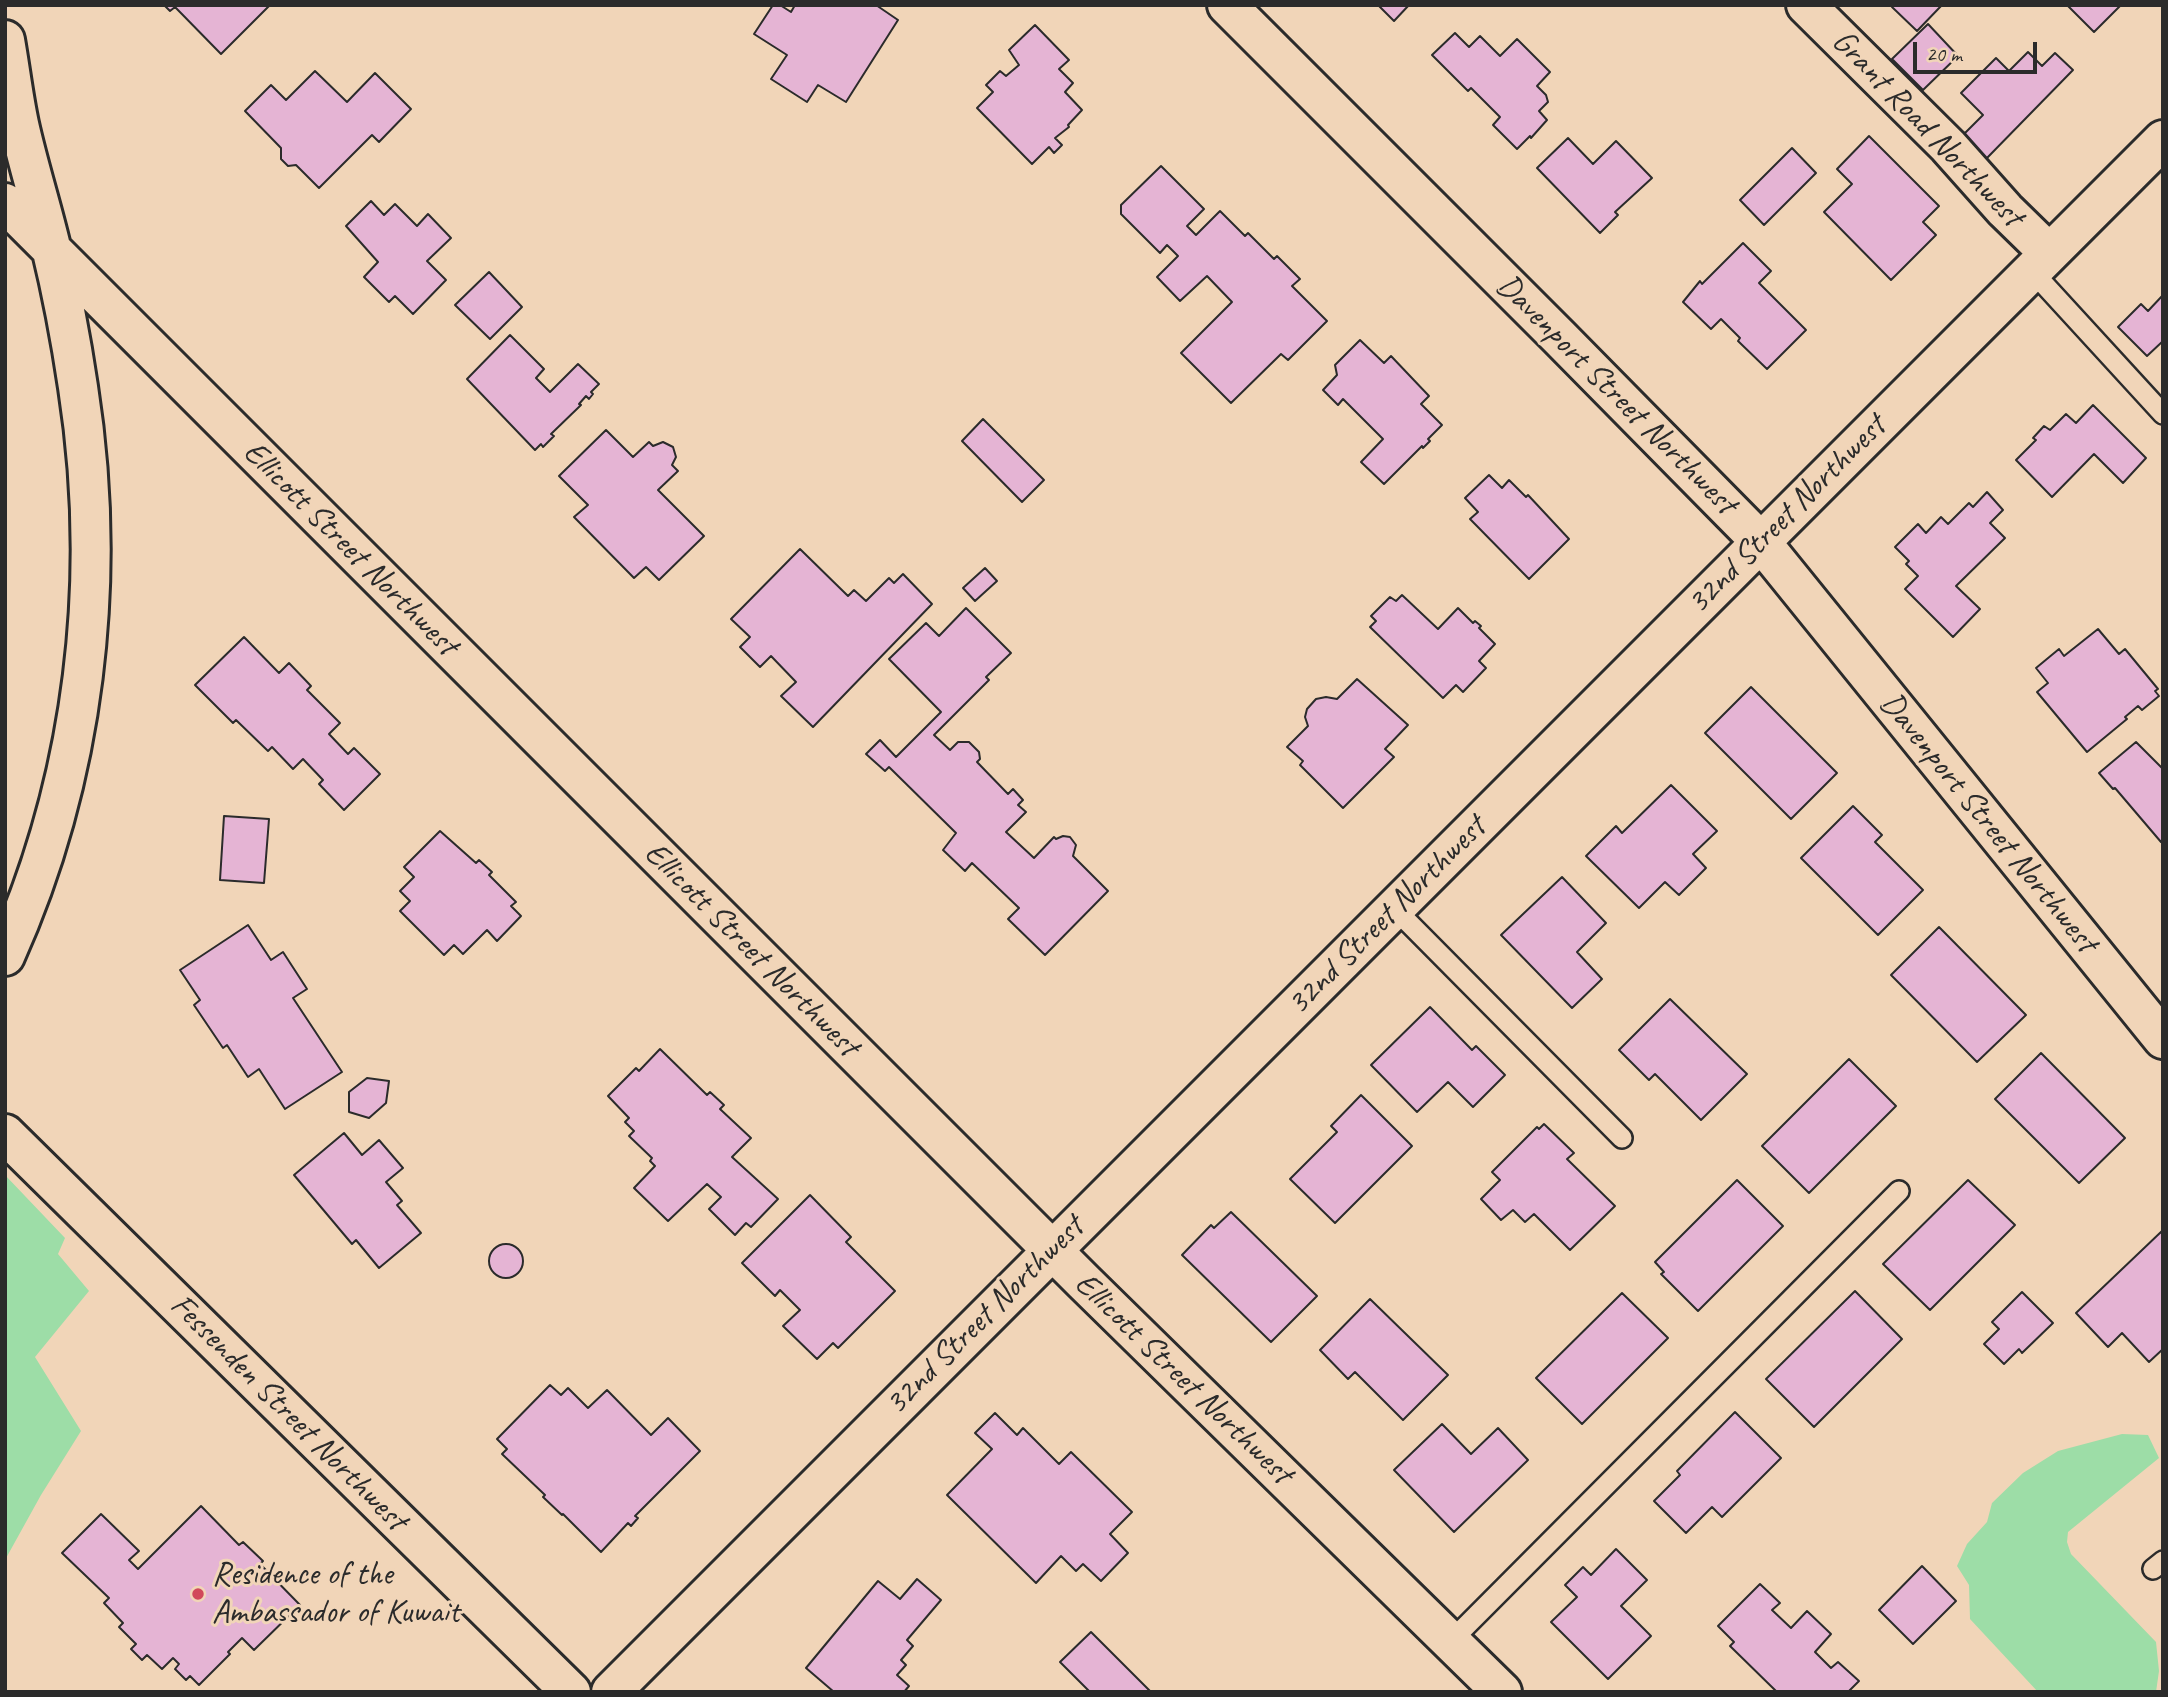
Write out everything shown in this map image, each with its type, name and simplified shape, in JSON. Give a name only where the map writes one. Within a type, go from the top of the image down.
[{"type":"street","name":"Davenport Street Northwest","points":[[1227,5],[1761,542],[2163,1039]]},
{"type":"street","name":"Grant Road Northwest","points":[[1806,5],[1948,146],[2005,210],[2040,262]]},
{"type":"street","points":[[5,40],[19,123],[51,249],[78,385],[89,467],[92,550],[88,633],[76,728],[62,794],[32,891],[5,956]]},
{"type":"street","name":"32nd Street Northwest","points":[[611,1692],[2163,139]]},
{"type":"street","name":"Ellicott Street Northwest","points":[[5,203],[1051,1250],[1502,1692]]},
{"type":"street","name":"Fessenden Street Northwest","points":[[5,1134],[571,1692]]},
{"type":"lane","points":[[2040,262],[2163,414]]},
{"type":"lane","points":[[1394,908],[1622,1138]]},
{"type":"lane","points":[[1451,1641],[1899,1191]]},
{"type":"green space","points":[[5,1175],[65,1238],[58,1254],[89,1291],[35,1357],[81,1431],[5,1560]]},
{"type":"green space","points":[[2122,1434],[2148,1435],[2159,1458],[2068,1532],[2067,1542],[2071,1554],[2156,1642],[2159,1671],[2156,1692],[2038,1692],[1970,1619],[1969,1585],[1957,1566],[1967,1544],[1987,1522],[1992,1503],[2023,1473],[2058,1451]]},
{"type":"building","points":[[164,5],[270,5],[221,54],[175,7],[170,11]]},
{"type":"building","points":[[773,5],[780,5],[791,12],[795,5],[876,5],[898,20],[846,102],[818,85],[807,102],[771,79],[787,55],[754,34]]},
{"type":"building","points":[[1378,5],[1409,5],[1394,21]]},
{"type":"building","points":[[1942,5],[1917,31],[1892,7]]},
{"type":"building","points":[[2067,5],[2121,5],[2094,32]]},
{"type":"building","points":[[1928,24],[1958,56],[1923,90],[1892,59]]},
{"type":"building","points":[[1035,25],[1069,60],[1059,69],[1073,83],[1065,92],[1082,110],[1069,127],[1055,138],[1062,145],[1054,153],[1049,147],[1032,164],[977,108],[993,92],[986,85],[1000,71],[1006,76],[1019,65],[1009,50]]},
{"type":"building","points":[[1455,33],[1469,47],[1480,36],[1500,56],[1517,39],[1550,72],[1537,86],[1546,95],[1548,102],[1539,111],[1547,120],[1517,149],[1493,125],[1500,117],[1471,88],[1468,91],[1432,55]]},
{"type":"building","points":[[2028,52],[2042,66],[2055,53],[2073,70],[1986,159],[1962,136],[1983,115],[1961,93],[1996,58],[2009,71]]},
{"type":"building","points":[[315,71],[347,102],[375,73],[411,109],[379,142],[372,135],[319,188],[296,165],[288,166],[281,159],[281,148],[245,111],[271,85],[286,100]]},
{"type":"building","points":[[1869,136],[1939,206],[1923,222],[1936,235],[1891,280],[1824,212],[1852,184],[1837,169]]},
{"type":"building","points":[[1568,138],[1593,164],[1616,141],[1652,178],[1615,212],[1618,215],[1600,233],[1537,168]]},
{"type":"building","points":[[1792,148],[1816,173],[1764,225],[1740,200]]},
{"type":"building","points":[[1161,166],[1204,209],[1187,226],[1196,235],[1220,211],[1245,236],[1248,233],[1274,259],[1277,256],[1300,279],[1292,286],[1327,321],[1288,360],[1281,354],[1231,403],[1181,353],[1232,302],[1207,276],[1180,301],[1157,277],[1178,256],[1167,245],[1160,253],[1121,214],[1121,205]]},
{"type":"building","points":[[371,201],[384,215],[395,204],[417,226],[428,214],[451,238],[427,261],[446,280],[413,314],[395,296],[389,302],[364,277],[378,262],[346,226]]},
{"type":"building","points":[[1743,243],[1771,271],[1759,283],[1806,330],[1767,369],[1738,341],[1740,338],[1721,319],[1711,329],[1683,302],[1700,281],[1702,284]]},
{"type":"building","points":[[489,272],[522,307],[490,339],[455,305]]},
{"type":"building","points":[[2163,295],[2163,341],[2147,356],[2118,327],[2141,304],[2148,311]]},
{"type":"building","points":[[510,335],[544,369],[536,378],[550,392],[578,364],[599,384],[591,392],[593,394],[589,399],[586,396],[579,404],[581,405],[551,434],[554,436],[543,447],[541,444],[535,450],[467,379]]},
{"type":"building","points":[[1360,340],[1384,363],[1391,356],[1429,396],[1421,404],[1442,425],[1428,439],[1430,441],[1384,484],[1361,462],[1383,439],[1343,399],[1338,405],[1323,390],[1337,375],[1335,365]]},
{"type":"building","points":[[2093,405],[2146,458],[2123,483],[2094,454],[2052,497],[2016,460],[2036,440],[2033,438],[2044,426],[2050,430],[2066,414],[2076,423]]},
{"type":"building","points":[[983,419],[1044,480],[1022,502],[962,441]]},
{"type":"building","points":[[606,430],[633,457],[649,442],[653,446],[663,442],[673,447],[676,457],[672,465],[678,471],[658,490],[704,536],[659,580],[646,567],[634,578],[574,517],[588,505],[559,476]]},
{"type":"building","points":[[1489,475],[1502,488],[1509,480],[1526,497],[1528,495],[1569,539],[1529,579],[1470,519],[1478,512],[1465,498]]},
{"type":"building","points":[[1987,492],[2003,510],[1990,523],[2005,538],[1956,586],[1980,609],[1953,637],[1905,589],[1918,576],[1906,564],[1909,561],[1895,547],[1918,524],[1926,533],[1941,517],[1948,524],[1969,503],[1973,507]]},
{"type":"building","points":[[800,549],[848,596],[854,590],[866,601],[889,578],[894,583],[903,574],[932,604],[813,727],[781,696],[796,682],[771,656],[760,667],[740,647],[750,637],[731,619]]},
{"type":"building","points":[[985,568],[997,581],[975,601],[963,588]]},
{"type":"building","points":[[1402,595],[1438,629],[1458,608],[1473,623],[1475,621],[1481,626],[1479,628],[1495,644],[1479,661],[1486,668],[1463,692],[1456,685],[1443,698],[1370,627],[1376,621],[1371,616],[1390,597],[1396,601]]},
{"type":"building","points":[[966,608],[1011,653],[986,677],[989,680],[934,735],[950,750],[958,742],[969,742],[979,752],[980,759],[977,762],[1008,794],[1013,789],[1023,800],[1018,805],[1026,812],[1006,832],[1034,858],[1054,837],[1070,837],[1076,845],[1073,856],[1108,891],[1045,955],[1008,919],[1019,908],[972,863],[965,871],[943,850],[956,833],[889,767],[885,771],[866,754],[880,740],[896,757],[941,712],[889,659],[926,623],[939,636]]},
{"type":"building","points":[[2098,629],[2119,654],[2125,649],[2158,689],[2155,691],[2159,696],[2142,710],[2138,706],[2125,717],[2127,719],[2087,752],[2037,692],[2048,683],[2036,668],[2059,649],[2064,656]]},
{"type":"building","points":[[244,637],[279,673],[289,663],[311,686],[307,690],[340,723],[329,734],[348,754],[354,748],[380,774],[344,810],[319,784],[323,780],[303,759],[293,769],[272,747],[268,751],[236,720],[233,723],[195,685]]},
{"type":"building","points":[[1357,679],[1408,725],[1385,749],[1394,757],[1343,808],[1300,765],[1303,761],[1287,747],[1308,726],[1305,717],[1307,709],[1316,699],[1337,699]]},
{"type":"building","points":[[1751,687],[1837,773],[1791,819],[1705,733]]},
{"type":"building","points":[[2136,742],[2163,769],[2161,842],[2099,773]]},
{"type":"building","points":[[1671,785],[1717,831],[1693,854],[1706,868],[1679,895],[1665,882],[1639,908],[1586,856],[1616,826],[1622,833]]},
{"type":"building","points":[[1853,806],[1882,835],[1875,842],[1923,890],[1878,935],[1801,858]]},
{"type":"building","points":[[224,816],[269,819],[264,883],[220,880]]},
{"type":"building","points":[[440,831],[476,863],[479,860],[492,872],[489,875],[516,902],[511,906],[521,916],[497,941],[487,930],[463,954],[454,945],[444,955],[400,911],[410,901],[400,891],[414,877],[404,867]]},
{"type":"building","points":[[1562,877],[1606,923],[1577,952],[1602,979],[1572,1008],[1501,935]]},
{"type":"building","points":[[248,925],[271,960],[283,952],[307,989],[293,998],[342,1072],[285,1109],[259,1069],[248,1077],[227,1045],[223,1048],[194,1005],[200,1000],[180,970]]},
{"type":"building","points":[[1939,927],[2026,1015],[1977,1062],[1891,975]]},
{"type":"building","points":[[1670,999],[1747,1074],[1701,1120],[1655,1074],[1649,1080],[1619,1050]]},
{"type":"building","points":[[1430,1007],[1472,1050],[1476,1046],[1505,1075],[1473,1107],[1448,1082],[1417,1112],[1371,1065]]},
{"type":"building","points":[[660,1049],[707,1095],[710,1092],[724,1105],[720,1109],[751,1138],[732,1157],[778,1199],[751,1227],[746,1223],[735,1235],[709,1209],[721,1197],[707,1184],[668,1221],[634,1188],[655,1166],[650,1161],[652,1158],[629,1136],[634,1131],[625,1122],[629,1118],[608,1096],[636,1068],[639,1071]]},
{"type":"building","points":[[2041,1053],[2125,1138],[2079,1183],[1995,1099]]},
{"type":"building","points":[[1849,1059],[1896,1106],[1809,1193],[1762,1146]]},
{"type":"building","points":[[367,1078],[389,1081],[386,1103],[369,1118],[349,1112],[349,1092]]},
{"type":"building","points":[[1361,1095],[1412,1146],[1335,1223],[1290,1179],[1337,1132],[1331,1126]]},
{"type":"building","points":[[1544,1124],[1574,1153],[1567,1159],[1615,1206],[1570,1250],[1534,1214],[1525,1222],[1513,1210],[1501,1220],[1481,1199],[1500,1180],[1492,1172],[1537,1127],[1539,1129]]},
{"type":"building","points":[[344,1133],[362,1155],[379,1140],[403,1168],[386,1182],[402,1201],[397,1205],[421,1233],[379,1268],[356,1240],[352,1244],[294,1175]]},
{"type":"building","points":[[1737,1180],[1783,1226],[1698,1311],[1661,1274],[1664,1272],[1655,1262]]},
{"type":"building","points":[[1968,1180],[2015,1225],[1930,1310],[1883,1264]]},
{"type":"building","points":[[810,1195],[851,1237],[846,1242],[895,1291],[838,1348],[833,1343],[817,1359],[783,1326],[800,1310],[780,1290],[775,1296],[742,1263]]},
{"type":"building","points":[[1231,1212],[1317,1296],[1271,1342],[1182,1255],[1211,1225],[1214,1228]]},
{"type":"building","points":[[2162,1231],[2163,1349],[2149,1362],[2122,1333],[2108,1347],[2076,1313]]},
{"type":"building","points":[[506,1244],[518,1249],[523,1261],[518,1273],[506,1278],[494,1273],[489,1261],[494,1249]]},
{"type":"building","points":[[1855,1291],[1902,1339],[1814,1427],[1766,1379]]},
{"type":"building","points":[[2022,1292],[2053,1323],[2022,1353],[2019,1349],[2004,1364],[1984,1344],[1999,1329],[1992,1322]]},
{"type":"building","points":[[1622,1293],[1668,1338],[1582,1424],[1536,1378]]},
{"type":"building","points":[[1370,1299],[1448,1375],[1403,1420],[1355,1372],[1348,1379],[1320,1350]]},
{"type":"building","points":[[550,1385],[561,1395],[568,1388],[588,1408],[607,1390],[651,1435],[668,1418],[700,1451],[635,1516],[638,1518],[631,1526],[628,1523],[601,1552],[502,1454],[507,1449],[497,1439]]},
{"type":"building","points":[[1735,1412],[1781,1458],[1722,1517],[1712,1507],[1686,1533],[1654,1501],[1680,1475],[1677,1471]]},
{"type":"building","points":[[995,1413],[1017,1435],[1023,1428],[1059,1464],[1071,1452],[1132,1512],[1110,1534],[1128,1553],[1101,1581],[1083,1564],[1076,1571],[1061,1556],[1036,1583],[947,1495],[992,1449],[975,1433]]},
{"type":"building","points":[[1442,1424],[1471,1454],[1498,1428],[1528,1460],[1454,1532],[1394,1470]]},
{"type":"building","name":"Residence of the Ambassador of Kuwait","points":[[201,1506],[239,1545],[243,1542],[263,1561],[260,1564],[300,1605],[254,1650],[242,1638],[199,1685],[190,1676],[186,1680],[175,1669],[179,1664],[173,1658],[162,1669],[147,1655],[142,1660],[131,1649],[136,1644],[119,1627],[123,1623],[104,1603],[109,1598],[62,1553],[101,1514],[139,1551],[129,1560],[138,1569]]},
{"type":"building","points":[[1616,1549],[1647,1580],[1621,1606],[1651,1636],[1608,1679],[1551,1622],[1577,1597],[1565,1585],[1583,1567],[1591,1575]]},
{"type":"building","points":[[1922,1566],[1956,1601],[1913,1644],[1879,1610]]},
{"type":"building","points":[[917,1579],[941,1600],[907,1640],[913,1646],[901,1660],[906,1665],[897,1675],[909,1686],[904,1692],[834,1692],[806,1668],[878,1581],[900,1599]]},
{"type":"building","points":[[1760,1584],[1780,1603],[1772,1610],[1791,1628],[1807,1611],[1831,1634],[1815,1652],[1831,1668],[1838,1662],[1859,1681],[1848,1692],[1777,1692],[1730,1646],[1734,1642],[1718,1626]]},
{"type":"building","points":[[1091,1632],[1151,1692],[1090,1692],[1060,1662]]},
{"type":"place","name":"Residence of the Ambassador of Kuwait","points":[[198,1594]]}]
